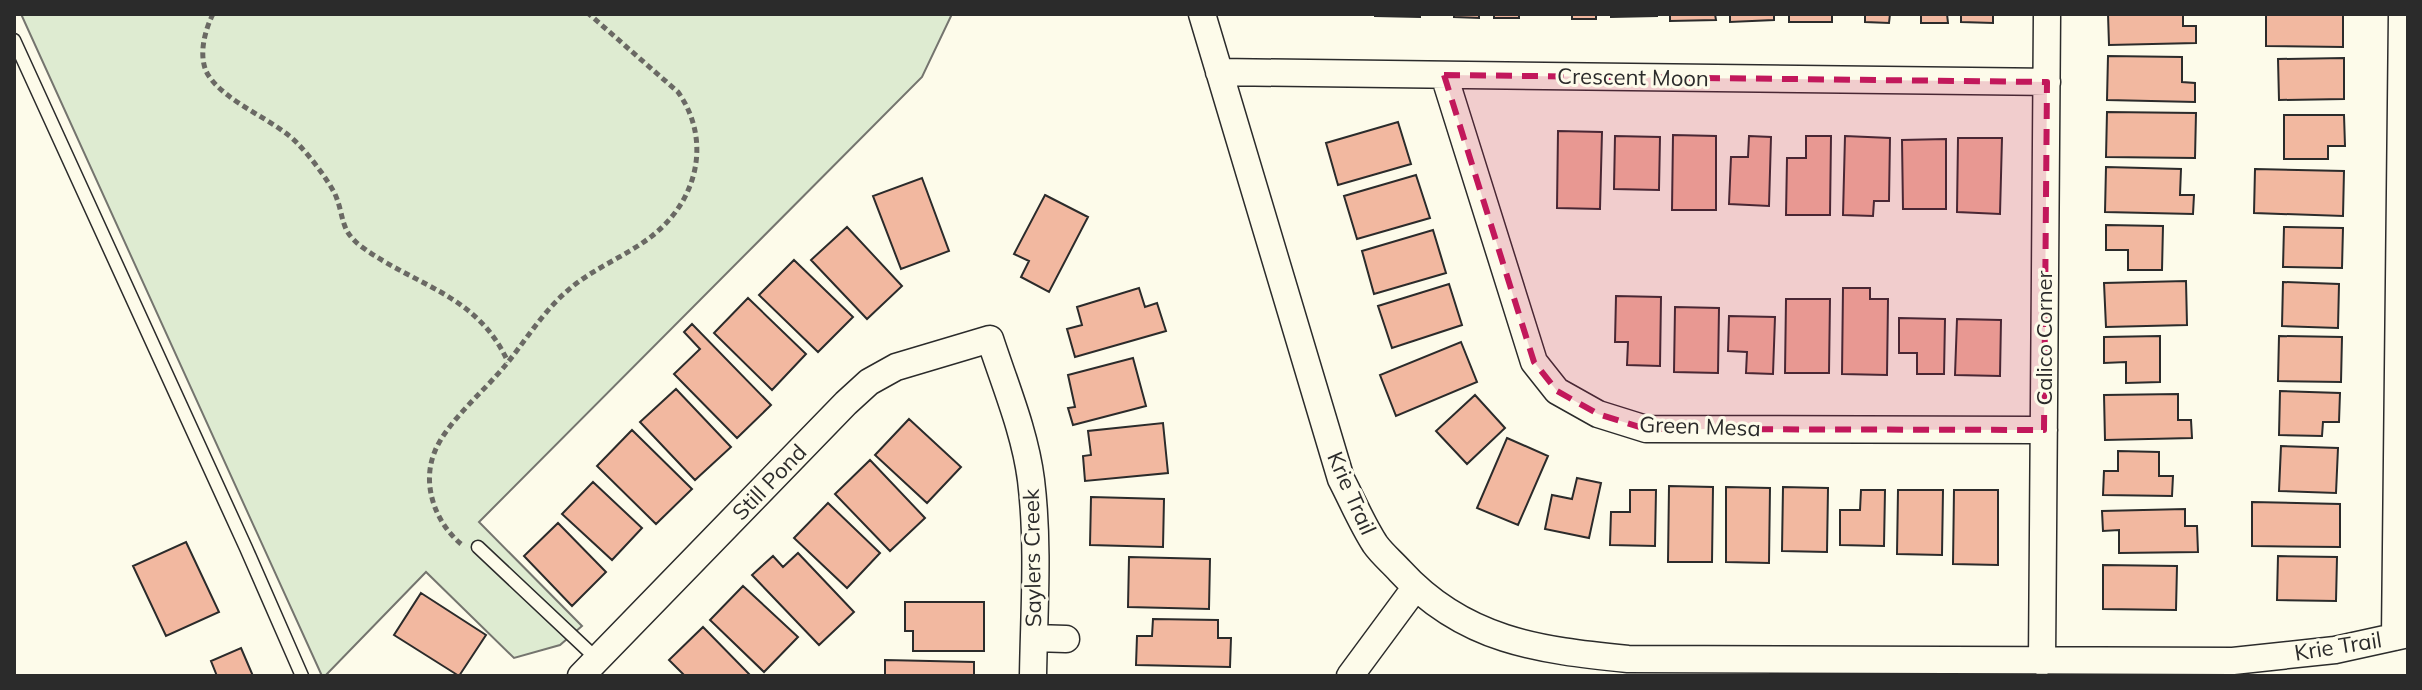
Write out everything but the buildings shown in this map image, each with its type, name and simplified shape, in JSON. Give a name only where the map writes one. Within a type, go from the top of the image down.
[{"type":"street","name":"Krie Trail","points":[[1202,14],[1341,479],[1376,545],[1415,588],[1458,618],[1503,640],[1557,652],[1628,659],[2233,661],[2335,650],[2402,636]]},
{"type":"street","name":"Calico Corner","points":[[2042,662],[2047,14]]},
{"type":"street","points":[[2402,14],[2402,636]]},
{"type":"street","name":"Crescent Moon","points":[[1219,72],[2047,82]]},
{"type":"street","name":"Green Mesa","points":[[1444,75],[1534,362],[1557,391],[1598,414],[1646,429],[2044,430]]},
{"type":"street","name":"Saylers Creek","points":[[990,339],[1022,438],[1031,478],[1034,525],[1033,676]]},
{"type":"street","name":"Still Pond","points":[[589,668],[869,382],[896,367],[990,339]]},
{"type":"street","points":[[1350,676],[1415,588]]},
{"type":"street","name":"Saylers Creek","points":[[1034,638],[1066,639]]},
{"type":"lane","points":[[14,40],[302,676]]},
{"type":"lane","points":[[478,547],[589,668]]},
{"type":"path","points":[[213,14],[204,39],[207,72],[236,100],[296,141],[335,195],[345,232],[362,247],[463,306],[483,322],[500,344],[508,362]]},
{"type":"path","points":[[478,547],[462,544],[444,525],[435,509],[430,473],[434,452],[446,432],[565,293],[654,235],[685,200],[695,174],[698,149],[689,108],[678,92],[589,14]]},
{"type":"highlighted area","points":[[1444,75],[2047,82],[2044,430],[1646,429],[1598,414],[1557,391],[1534,362]]},
{"type":"green space","points":[[21,14],[952,14],[922,77],[479,522],[582,626],[560,645],[514,658],[426,572],[322,676]]}]
